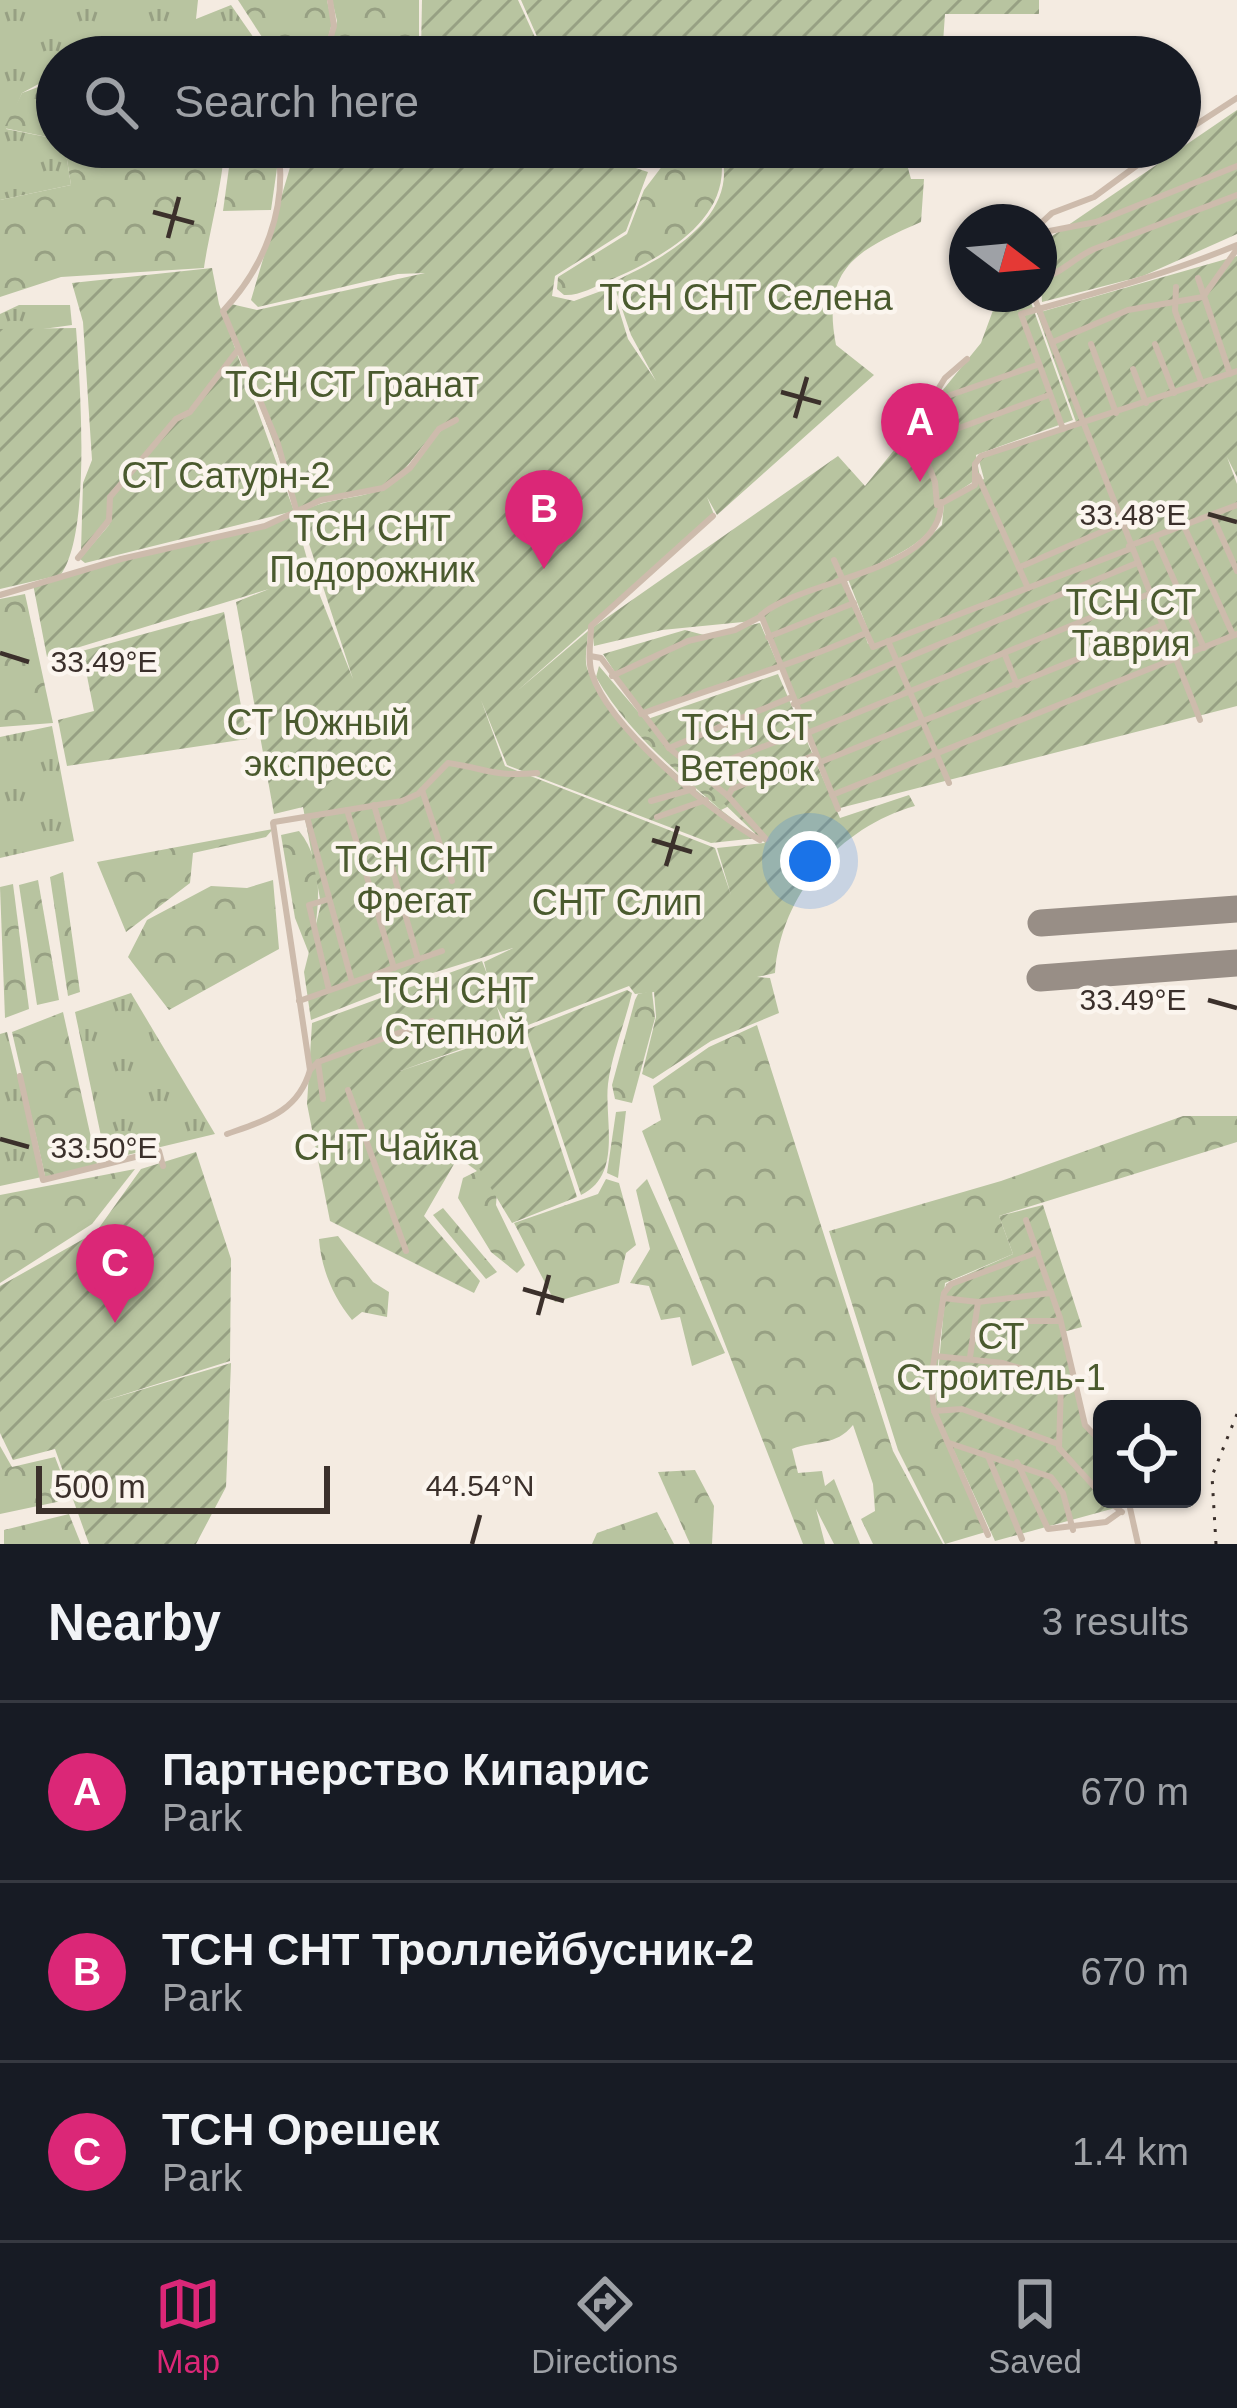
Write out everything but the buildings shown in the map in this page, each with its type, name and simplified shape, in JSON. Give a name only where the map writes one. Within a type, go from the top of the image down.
[{"type":"street","points":[[330,0],[331,36]]},
{"type":"street","points":[[1201,121],[1237,98]]},
{"type":"street","points":[[1057,227],[1096,222],[1237,166]]},
{"type":"street","points":[[278,168],[279,202],[262,262],[223,311],[278,445],[297,512]]},
{"type":"street","points":[[1057,211],[1094,197],[1133,168]]},
{"type":"street","points":[[1057,274],[1073,259],[1237,195]]},
{"type":"street","points":[[1053,342],[1128,310],[1203,297],[1237,247]]},
{"type":"street","points":[[1057,305],[1142,283],[1237,247]]},
{"type":"street","points":[[968,359],[945,378],[914,428],[935,482],[934,502],[975,485],[978,457],[1234,373],[1198,278]]},
{"type":"street","points":[[1176,287],[1174,304],[1202,384]]},
{"type":"street","points":[[1033,312],[1019,317],[1063,429]]},
{"type":"street","points":[[1040,312],[1074,392],[1080,425],[1200,720]]},
{"type":"street","points":[[1091,344],[1116,413]]},
{"type":"street","points":[[1155,344],[1174,393]]},
{"type":"street","points":[[78,558],[109,520],[110,497],[176,419],[190,412],[237,351]]},
{"type":"street","points":[[933,401],[1037,365]]},
{"type":"street","points":[[1133,369],[1146,403]]},
{"type":"street","points":[[918,443],[1049,395]]},
{"type":"street","points":[[0,595],[297,512],[322,500],[383,488],[410,468],[439,429],[456,420]]},
{"type":"street","points":[[978,476],[1028,588]]},
{"type":"street","points":[[612,676],[688,641],[735,630],[842,577],[910,554],[940,517],[941,502]]},
{"type":"street","points":[[834,560],[873,647],[1237,506]]},
{"type":"street","points":[[1212,514],[1237,571]]},
{"type":"street","points":[[590,656],[602,658],[669,748],[728,796],[763,839],[693,790],[614,712],[593,678],[590,656],[592,626],[713,516]]},
{"type":"street","points":[[1020,566],[1120,524]]},
{"type":"street","points":[[832,795],[1235,634],[1184,526]]},
{"type":"street","points":[[1155,537],[1204,647]]},
{"type":"street","points":[[669,748],[901,663],[1137,563]]},
{"type":"street","points":[[697,772],[912,692],[1149,594]]},
{"type":"street","points":[[768,637],[854,603]]},
{"type":"street","points":[[760,617],[838,809]]},
{"type":"street","points":[[728,796],[1162,626]]},
{"type":"street","points":[[641,714],[780,663],[811,658],[866,633]]},
{"type":"street","points":[[888,641],[949,784]]},
{"type":"street","points":[[1005,655],[1017,686]]},
{"type":"street","points":[[227,1134],[288,1109],[303,1094],[310,1070],[284,872],[273,823],[374,805],[422,790],[448,763],[475,767],[490,777],[537,773]]},
{"type":"street","points":[[422,790],[452,881]]},
{"type":"street","points":[[651,801],[693,790]]},
{"type":"street","points":[[657,817],[706,800]]},
{"type":"street","points":[[374,805],[418,959]]},
{"type":"street","points":[[346,810],[394,968]]},
{"type":"street","points":[[307,817],[352,982]]},
{"type":"street","points":[[329,899],[309,905],[329,990]]},
{"type":"street","points":[[299,1001],[442,951]]},
{"type":"street","points":[[310,1070],[318,1062],[432,1021]]},
{"type":"street","points":[[318,1062],[323,1099]]},
{"type":"street","points":[[20,1076],[43,1180],[159,1151],[163,1166]]},
{"type":"street","points":[[348,1090],[406,1251]]},
{"type":"street","points":[[1026,1220],[1060,1321],[1085,1425],[1093,1433]]},
{"type":"street","points":[[988,1535],[934,1411],[934,1356],[943,1298],[951,1284],[1038,1252]]},
{"type":"street","points":[[943,1298],[978,1301],[1051,1293]]},
{"type":"street","points":[[970,1359],[978,1301]]},
{"type":"street","points":[[1013,1322],[1060,1321]]},
{"type":"street","points":[[934,1356],[1052,1375],[1060,1384],[1058,1444]]},
{"type":"street","points":[[1060,1384],[1076,1385]]},
{"type":"street","points":[[934,1411],[962,1409],[1058,1444],[1093,1484]]},
{"type":"street","points":[[949,1443],[1017,1462],[1058,1484],[1073,1530]]},
{"type":"street","points":[[988,1456],[1022,1539]]},
{"type":"street","points":[[1017,1462],[1048,1529],[1073,1530],[1106,1522],[1126,1508]]},
{"type":"street","points":[[1119,1508],[1138,1544]]},
{"type":"green space","points":[[0,0],[198,0],[196,19],[231,5],[252,36],[36,36],[36,85],[22,93],[6,129],[36,135],[36,168],[68,168],[71,185],[0,200]]},
{"type":"green space","points":[[238,0],[327,0],[332,23],[329,36],[261,36]]},
{"type":"green space","points":[[332,0],[419,0],[419,36],[333,36],[337,21]]},
{"type":"green space","points":[[422,0],[518,0],[534,36],[421,36]]},
{"type":"green space","points":[[521,0],[1039,0],[1039,14],[945,14],[943,36],[537,36]]},
{"type":"green space","points":[[36,88],[36,135],[4,128],[22,93]]},
{"type":"green space","points":[[1237,110],[1237,234],[1143,276],[1057,298],[1057,233],[1152,168],[1201,168],[1201,135]]},
{"type":"green space","points":[[68,168],[222,168],[204,268],[61,277],[0,297],[0,200],[71,185]]},
{"type":"green space","points":[[229,168],[277,168],[271,210],[223,211]]},
{"type":"green space","points":[[290,168],[636,168],[648,172],[626,231],[555,276],[552,296],[574,301],[612,287],[628,339],[656,381],[631,335],[613,282],[690,236],[717,202],[723,168],[908,168],[911,179],[924,179],[921,222],[862,253],[839,280],[834,297],[836,345],[874,375],[717,515],[707,497],[715,517],[517,691],[588,631],[587,668],[615,714],[661,761],[757,838],[711,843],[507,765],[481,700],[505,766],[715,848],[731,895],[717,848],[765,843],[639,722],[778,674],[840,818],[909,795],[915,806],[862,830],[839,847],[802,891],[780,944],[775,973],[757,977],[770,978],[779,1013],[711,1041],[653,1079],[642,1074],[656,1017],[654,992],[635,994],[629,986],[523,1027],[503,1018],[497,1007],[501,1021],[520,1028],[400,1071],[522,1030],[577,1197],[512,1223],[465,1145],[424,1216],[480,1281],[474,1293],[330,1221],[307,1104],[312,1023],[482,961],[487,974],[484,962],[513,948],[423,976],[311,1020],[304,972],[321,904],[303,807],[274,814],[236,602],[269,589],[47,657],[33,584],[56,576],[0,589],[0,329],[76,328],[80,495],[69,557],[59,577],[295,516],[311,573],[353,679],[299,513],[390,485],[450,424],[432,436],[381,487],[298,510],[225,311],[231,304],[257,310],[425,273],[398,274],[258,307],[251,300]]},
{"type":"green space","points":[[661,168],[721,168],[715,201],[687,235],[649,261],[586,291],[564,295],[557,289],[558,277],[627,234],[644,190]]},
{"type":"green space","name":"ТСН СТ Таврия","points":[[1237,256],[1237,477],[1227,457],[1237,484],[1237,706],[840,808],[763,620],[662,630],[594,646],[592,628],[838,456],[865,486],[981,343],[992,312],[1034,312],[1073,420],[976,455],[980,477],[944,501],[984,479],[978,457],[1076,422],[1037,313],[1057,312],[1057,307]],"holes":[[[944,503],[942,525],[917,548],[848,579],[873,643],[868,644],[846,578],[918,541]]]},
{"type":"green space","name":"СТ Сатурн-2","points":[[212,268],[219,304],[294,511],[85,563],[80,559],[110,524],[81,551],[83,483],[92,460],[83,322],[72,283]]},
{"type":"green space","points":[[19,305],[70,305],[72,325],[0,335],[0,314]]},
{"type":"green space","points":[[25,594],[53,723],[0,727],[0,599]]},
{"type":"green space","points":[[224,612],[247,739],[67,766],[58,720],[94,711],[82,651]]},
{"type":"green space","points":[[760,623],[779,667],[643,715],[603,654],[685,630],[704,635]]},
{"type":"green space","points":[[599,666],[669,748],[729,806],[721,810],[637,732],[596,677]]},
{"type":"green space","points":[[52,726],[74,841],[0,858],[0,737]]},
{"type":"green space","points":[[273,829],[266,837],[193,853],[190,883],[126,932],[97,862]]},
{"type":"green space","points":[[299,831],[317,875],[310,956],[295,918],[281,835]]},
{"type":"green space","points":[[63,872],[80,992],[68,996],[50,877]]},
{"type":"green space","points":[[38,880],[59,1000],[37,1005],[19,885]]},
{"type":"green space","points":[[273,880],[279,949],[169,1010],[128,957],[147,920],[211,886],[247,888]]},
{"type":"green space","points":[[13,884],[29,1009],[5,1018],[0,887]]},
{"type":"green space","points":[[627,990],[632,993],[608,1084],[607,1160],[594,1186],[581,1195],[526,1030]]},
{"type":"green space","points":[[652,991],[655,1018],[632,1103],[615,1099],[612,1085],[635,1000],[638,994]]},
{"type":"green space","points":[[131,993],[215,1134],[106,1160],[75,1012]]},
{"type":"green space","points":[[63,1012],[98,1169],[46,1180],[12,1032]]},
{"type":"green space","points":[[757,1025],[893,1451],[943,1544],[873,1544],[861,1519],[875,1511],[873,1484],[853,1425],[832,1440],[792,1449],[798,1473],[822,1471],[825,1486],[834,1479],[860,1544],[834,1544],[816,1509],[825,1544],[803,1544],[642,1131],[661,1120],[653,1086],[709,1047]]},
{"type":"green space","points":[[7,1032],[42,1177],[0,1186],[0,1034]]},
{"type":"green space","points":[[626,1111],[618,1178],[607,1173],[616,1112]]},
{"type":"green space","points":[[1183,1116],[1237,1116],[1237,1142],[999,1216],[1013,1254],[945,1283],[934,1411],[989,1531],[945,1544],[898,1450],[829,1231],[1001,1181]]},
{"type":"green space","points":[[467,1147],[497,1192],[496,1205],[525,1265],[517,1273],[491,1252],[458,1198],[463,1178],[477,1171],[466,1163]]},
{"type":"green space","points":[[196,1152],[231,1259],[230,1361],[100,1402],[231,1363],[226,1487],[196,1544],[89,1544],[55,1449],[13,1460],[0,1433],[0,1286],[96,1232],[141,1169]]},
{"type":"green space","points":[[135,1169],[92,1224],[0,1283],[0,1195]]},
{"type":"green space","points":[[606,1179],[619,1183],[636,1245],[626,1253],[619,1283],[555,1302],[514,1223],[598,1194]]},
{"type":"green space","points":[[647,1179],[725,1353],[692,1366],[680,1317],[661,1320],[649,1286],[630,1283],[650,1249],[636,1190]]},
{"type":"green space","name":"СТ Строитель-1","points":[[1043,1205],[1082,1327],[1063,1332],[1084,1426],[1093,1436],[1093,1508],[1115,1508],[995,1541],[935,1409],[946,1284],[1013,1254],[999,1216]]},
{"type":"green space","points":[[443,1208],[497,1272],[486,1279],[433,1215]]},
{"type":"green space","points":[[338,1236],[373,1282],[389,1292],[387,1317],[362,1312],[352,1320],[339,1302],[325,1271],[319,1239]]},
{"type":"green space","points":[[0,1446],[12,1467],[55,1457],[71,1499],[0,1514]]},
{"type":"green space","points":[[695,1470],[714,1506],[712,1544],[690,1544],[658,1472]]},
{"type":"green space","points":[[657,1512],[674,1544],[592,1544],[597,1533]]},
{"type":"green space","points":[[69,1514],[81,1544],[4,1544],[4,1530]]},
{"type":"runway","points":[[1041,923],[1237,909]]},
{"type":"runway","points":[[1040,978],[1237,963]]},
{"type":"railway","points":[[1216,1544],[1212,1476],[1237,1414]]},
{"type":"place","name":"Партнерство Кипарис","points":[[920,482]]},
{"type":"place","name":"ТСН СНТ Троллейбусник-2","points":[[544,569]]},
{"type":"place","name":"ТСН Орешек","points":[[115,1323]]},
{"type":"park label","name":"ТСН СНТ Селена","points":[[746,297]]},
{"type":"park label","name":"ТСН СТ Гранат","points":[[352,384]]},
{"type":"park label","name":"ТСН СНТ Подорожник","points":[[372,548]]},
{"type":"park label","name":"СТ Южный экспресс","points":[[318,742]]},
{"type":"park label","name":"ТСН СТ Ветерок","points":[[747,748]]},
{"type":"park label","name":"ТСН СНТ Фрегат","points":[[414,880]]},
{"type":"park label","name":"СНТ Слип","points":[[617,902]]},
{"type":"park label","name":"ТСН СНТ Степной","points":[[455,1010]]},
{"type":"park label","name":"СНТ Чайка","points":[[386,1147]]}]
